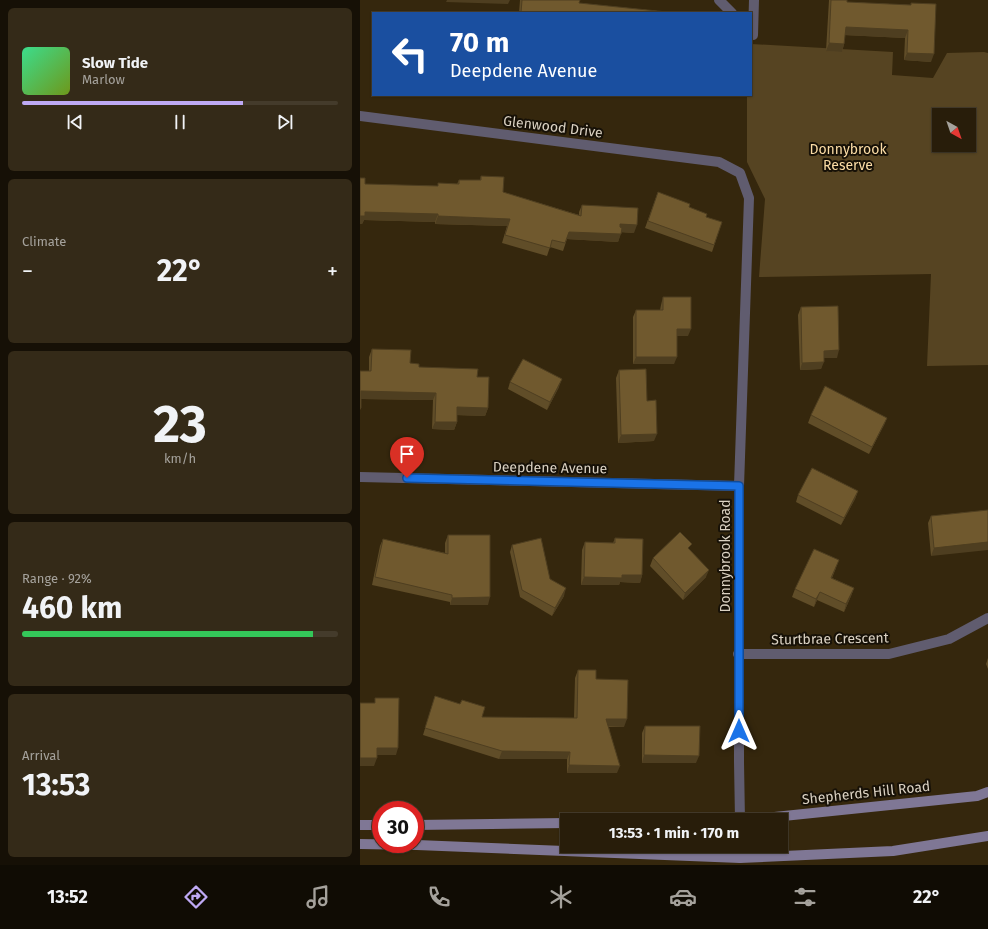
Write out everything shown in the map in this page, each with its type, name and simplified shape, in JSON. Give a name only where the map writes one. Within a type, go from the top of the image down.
[{"type":"main road","name":"Shepherds Hill Road","points":[[788,816],[977,796],[988,793]]},
{"type":"main road","points":[[424,825],[560,823]]},
{"type":"main road","points":[[360,825],[372,825]]},
{"type":"main road","points":[[360,844],[740,858],[892,851],[988,836]]},
{"type":"street","points":[[719,0],[731,12]]},
{"type":"street","points":[[752,34],[754,0]]},
{"type":"street","name":"Glenwood Drive","points":[[360,116],[719,162],[740,173]]},
{"type":"street","name":"Donnybrook Road","points":[[740,173],[748,198],[739,486],[738,654],[740,813]]},
{"type":"street","name":"Deepdene Avenue","points":[[360,477],[739,486]]},
{"type":"street","name":"Sturtbrae Crescent","points":[[738,654],[889,654],[949,639],[988,618]]},
{"type":"street","points":[[740,853],[740,858]]},
{"type":"green space","name":"Donnybrook Reserve","points":[[752,44],[893,52],[892,75],[933,78],[947,53],[988,53],[988,365],[927,366],[931,274],[759,277],[765,199],[747,162],[747,96],[752,96]]},
{"type":"building","points":[[522,0],[580,0],[579,3],[667,12],[521,12]]},
{"type":"building","points":[[831,0],[911,5],[911,3],[936,4],[934,54],[907,53],[908,30],[846,27],[844,44],[829,43]]},
{"type":"building","points":[[481,176],[504,177],[503,192],[581,216],[582,205],[638,208],[637,225],[620,224],[620,227],[622,228],[621,234],[569,232],[565,243],[552,240],[550,248],[505,235],[510,219],[438,216],[438,214],[365,212],[365,216],[360,216],[360,178],[365,178],[365,184],[438,186],[438,183],[459,184],[459,180],[481,180]]},
{"type":"building","points":[[658,192],[690,204],[689,207],[707,214],[706,217],[722,222],[714,245],[648,221]]},
{"type":"building","points":[[663,297],[691,297],[691,329],[677,329],[677,357],[636,357],[636,310],[663,310]]},
{"type":"building","points":[[838,306],[839,350],[824,351],[824,362],[802,363],[801,307]]},
{"type":"building","points":[[372,349],[411,350],[410,363],[419,364],[419,367],[478,369],[477,377],[489,377],[488,408],[457,407],[457,422],[435,422],[436,393],[361,391],[360,408],[360,371],[371,371]]},
{"type":"building","points":[[523,359],[562,379],[550,402],[510,382]]},
{"type":"building","points":[[646,369],[647,401],[656,400],[657,434],[621,435],[619,370]]},
{"type":"building","points":[[825,386],[887,418],[872,447],[811,415]]},
{"type":"building","points":[[812,468],[858,491],[844,518],[798,495]]},
{"type":"building","points":[[988,510],[988,542],[934,548],[931,516]]},
{"type":"building","points":[[680,532],[692,544],[688,548],[709,570],[685,593],[653,558]]},
{"type":"building","points":[[448,535],[490,535],[490,597],[452,598],[452,595],[375,577],[383,539],[448,554]]},
{"type":"building","points":[[541,538],[550,579],[566,588],[555,608],[522,590],[512,545]]},
{"type":"building","points":[[615,538],[643,539],[642,575],[622,575],[622,578],[584,577],[585,542],[615,543]]},
{"type":"building","points":[[814,549],[839,560],[831,578],[854,588],[846,604],[820,592],[816,599],[795,589]]},
{"type":"building","points":[[578,670],[596,670],[596,679],[628,680],[627,719],[606,719],[620,766],[569,765],[570,752],[502,751],[425,728],[435,696],[460,704],[462,700],[485,707],[482,717],[577,718]]},
{"type":"building","points":[[375,698],[399,698],[398,748],[377,748],[377,758],[360,758],[360,703],[375,703]]},
{"type":"building","points":[[645,726],[700,726],[699,756],[644,755]]},
{"type":"route","points":[[407,478],[739,486],[739,731]]}]
